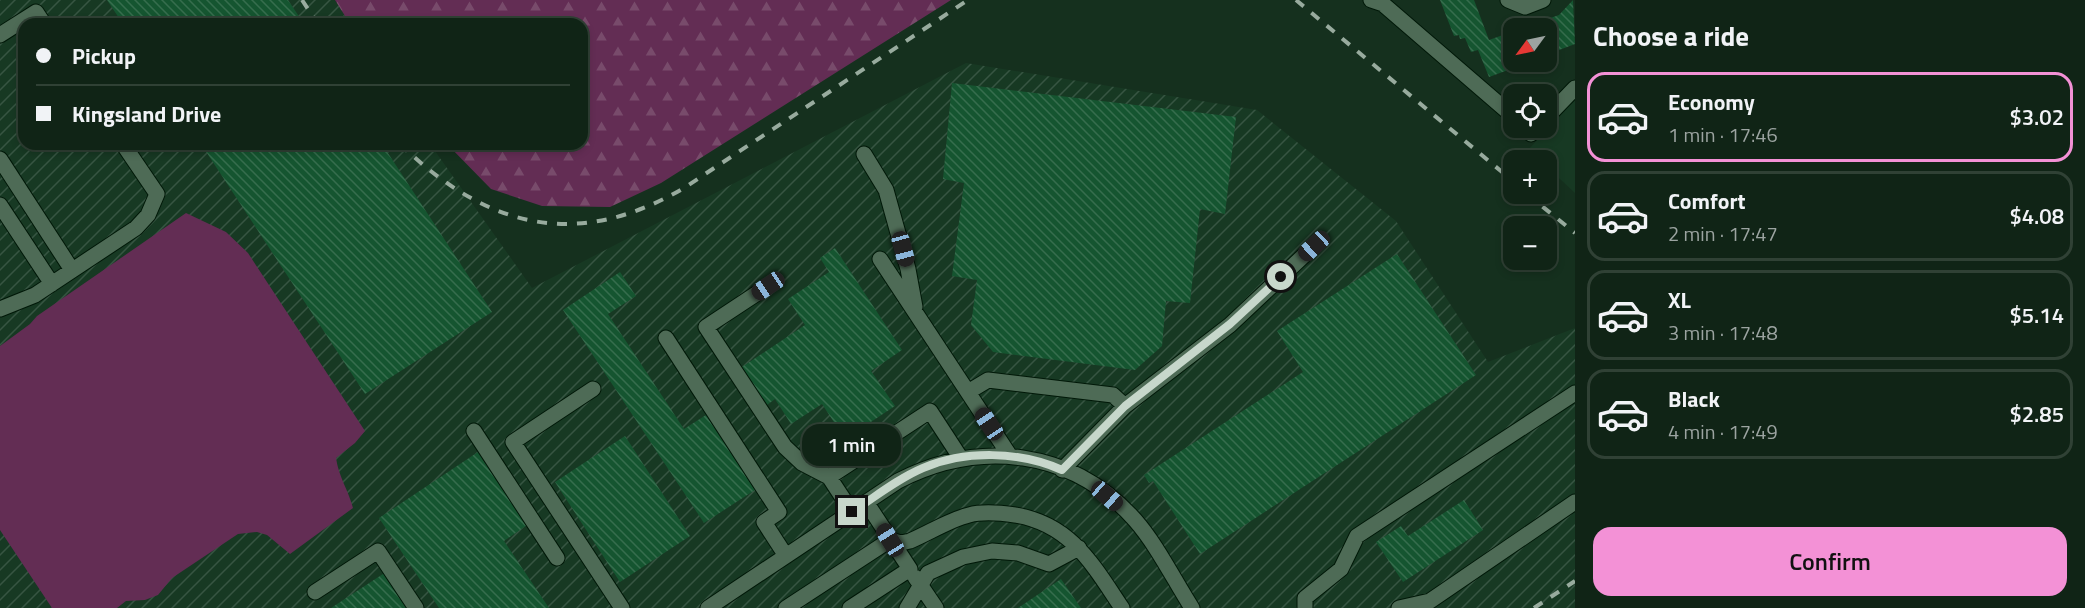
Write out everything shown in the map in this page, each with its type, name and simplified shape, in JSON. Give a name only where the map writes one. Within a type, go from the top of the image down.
[{"type":"street","points":[[1371,0],[1383,4],[1503,108]]},
{"type":"street","points":[[1508,0],[1525,7],[1543,0]]},
{"type":"street","points":[[27,18],[36,12],[40,18]]},
{"type":"street","points":[[0,35],[18,24]]},
{"type":"street","points":[[1557,107],[1575,88]]},
{"type":"street","points":[[0,309],[35,295],[136,228],[148,215],[157,194],[127,150]]},
{"type":"street","points":[[864,154],[886,190],[908,269],[916,313]]},
{"type":"street","points":[[0,159],[72,270]]},
{"type":"street","points":[[0,205],[52,284]]},
{"type":"street","points":[[1062,470],[1125,406],[1230,324],[1314,246]]},
{"type":"street","points":[[880,259],[1010,456]]},
{"type":"street","points":[[768,286],[706,327],[785,447],[802,463],[829,477],[852,512]]},
{"type":"street","points":[[666,338],[779,512],[764,522],[786,556]]},
{"type":"street","points":[[968,392],[988,380],[1113,395],[1125,406]]},
{"type":"street","points":[[593,389],[513,442],[622,608]]},
{"type":"street","points":[[1305,608],[1305,598],[1341,569],[1358,536],[1575,393]]},
{"type":"street","points":[[829,477],[930,411],[960,457]]},
{"type":"street","points":[[474,431],[557,558]]},
{"type":"street","points":[[708,608],[866,502],[924,467],[960,457],[1010,456],[1038,459],[1093,484],[1135,520],[1192,608]]},
{"type":"street","points":[[866,502],[936,608]]},
{"type":"street","points":[[1399,608],[1431,601],[1575,502]]},
{"type":"street","points":[[786,608],[890,540],[901,543],[910,541],[969,515],[999,512],[1034,518],[1064,533],[1079,548],[1122,608]]},
{"type":"street","points":[[908,608],[928,573],[963,557],[992,551],[1018,553],[1049,564],[1079,548]]},
{"type":"street","points":[[315,592],[378,551],[416,608]]},
{"type":"street","points":[[850,608],[910,569]]},
{"type":"shaded area","points":[[0,0],[335,0],[346,18],[18,18],[18,150],[434,150],[532,288],[966,63],[1257,110],[1396,221],[1488,362],[1575,328],[1575,608],[0,608]]},
{"type":"shaded area","points":[[1575,99],[1575,193],[1557,176],[1557,150],[1528,150],[1539,138],[1557,138],[1557,119]]},
{"type":"green space","points":[[335,0],[951,0],[661,183],[610,207],[542,206],[491,189],[453,150],[588,150],[588,18],[346,18]]},
{"type":"green space","points":[[186,213],[226,232],[248,253],[365,431],[355,443],[336,458],[353,508],[290,554],[267,535],[257,532],[238,534],[172,578],[158,595],[145,600],[126,601],[117,608],[52,608],[0,530],[0,346],[30,324],[37,316]]},
{"type":"building","points":[[107,0],[288,0],[300,18],[119,18]]},
{"type":"building","points":[[1440,0],[1474,0],[1489,40],[1503,35],[1503,72],[1489,77],[1478,50],[1471,52],[1465,38],[1460,39],[1459,35],[1454,36]]},
{"type":"building","points":[[1573,0],[1575,44],[1557,51],[1557,18],[1550,18],[1559,15]]},
{"type":"building","points":[[952,83],[1236,117],[1225,214],[1200,209],[1190,303],[1166,301],[1162,346],[1135,370],[993,352],[971,325],[977,280],[952,276],[964,183],[943,179]]},
{"type":"building","points":[[205,150],[386,150],[492,312],[365,394]]},
{"type":"building","points":[[835,248],[902,350],[871,371],[895,406],[845,439],[822,404],[791,424],[775,399],[767,405],[742,367],[805,325],[788,299],[829,272],[820,258]]},
{"type":"building","points":[[1397,254],[1476,375],[1200,554],[1153,481],[1149,483],[1144,475],[1303,372],[1277,331]]},
{"type":"building","points":[[620,272],[636,296],[608,314],[684,429],[706,415],[755,490],[704,523],[563,310]]},
{"type":"building","points":[[625,436],[690,536],[620,582],[555,482]]},
{"type":"building","points":[[481,450],[530,523],[504,541],[549,608],[439,608],[379,518]]},
{"type":"building","points":[[1464,500],[1483,530],[1403,582],[1376,542],[1401,526],[1408,536]]},
{"type":"building","points":[[386,572],[409,608],[331,608]]},
{"type":"building","points":[[1061,579],[1081,608],[1018,608]]},
{"type":"railway","points":[[302,0],[314,18]]},
{"type":"railway","points":[[407,150],[433,173],[466,195],[500,211],[534,221],[570,224],[606,220],[644,208],[684,188],[968,0]]},
{"type":"railway","points":[[1296,0],[1503,173]]},
{"type":"railway","points":[[1539,204],[1575,233]]},
{"type":"railway","points":[[1534,608],[1575,581]]},
{"type":"route","points":[[852,512],[898,481],[924,467],[960,457],[981,455],[1038,459],[1062,470],[1125,406],[1230,324],[1281,277]]}]
